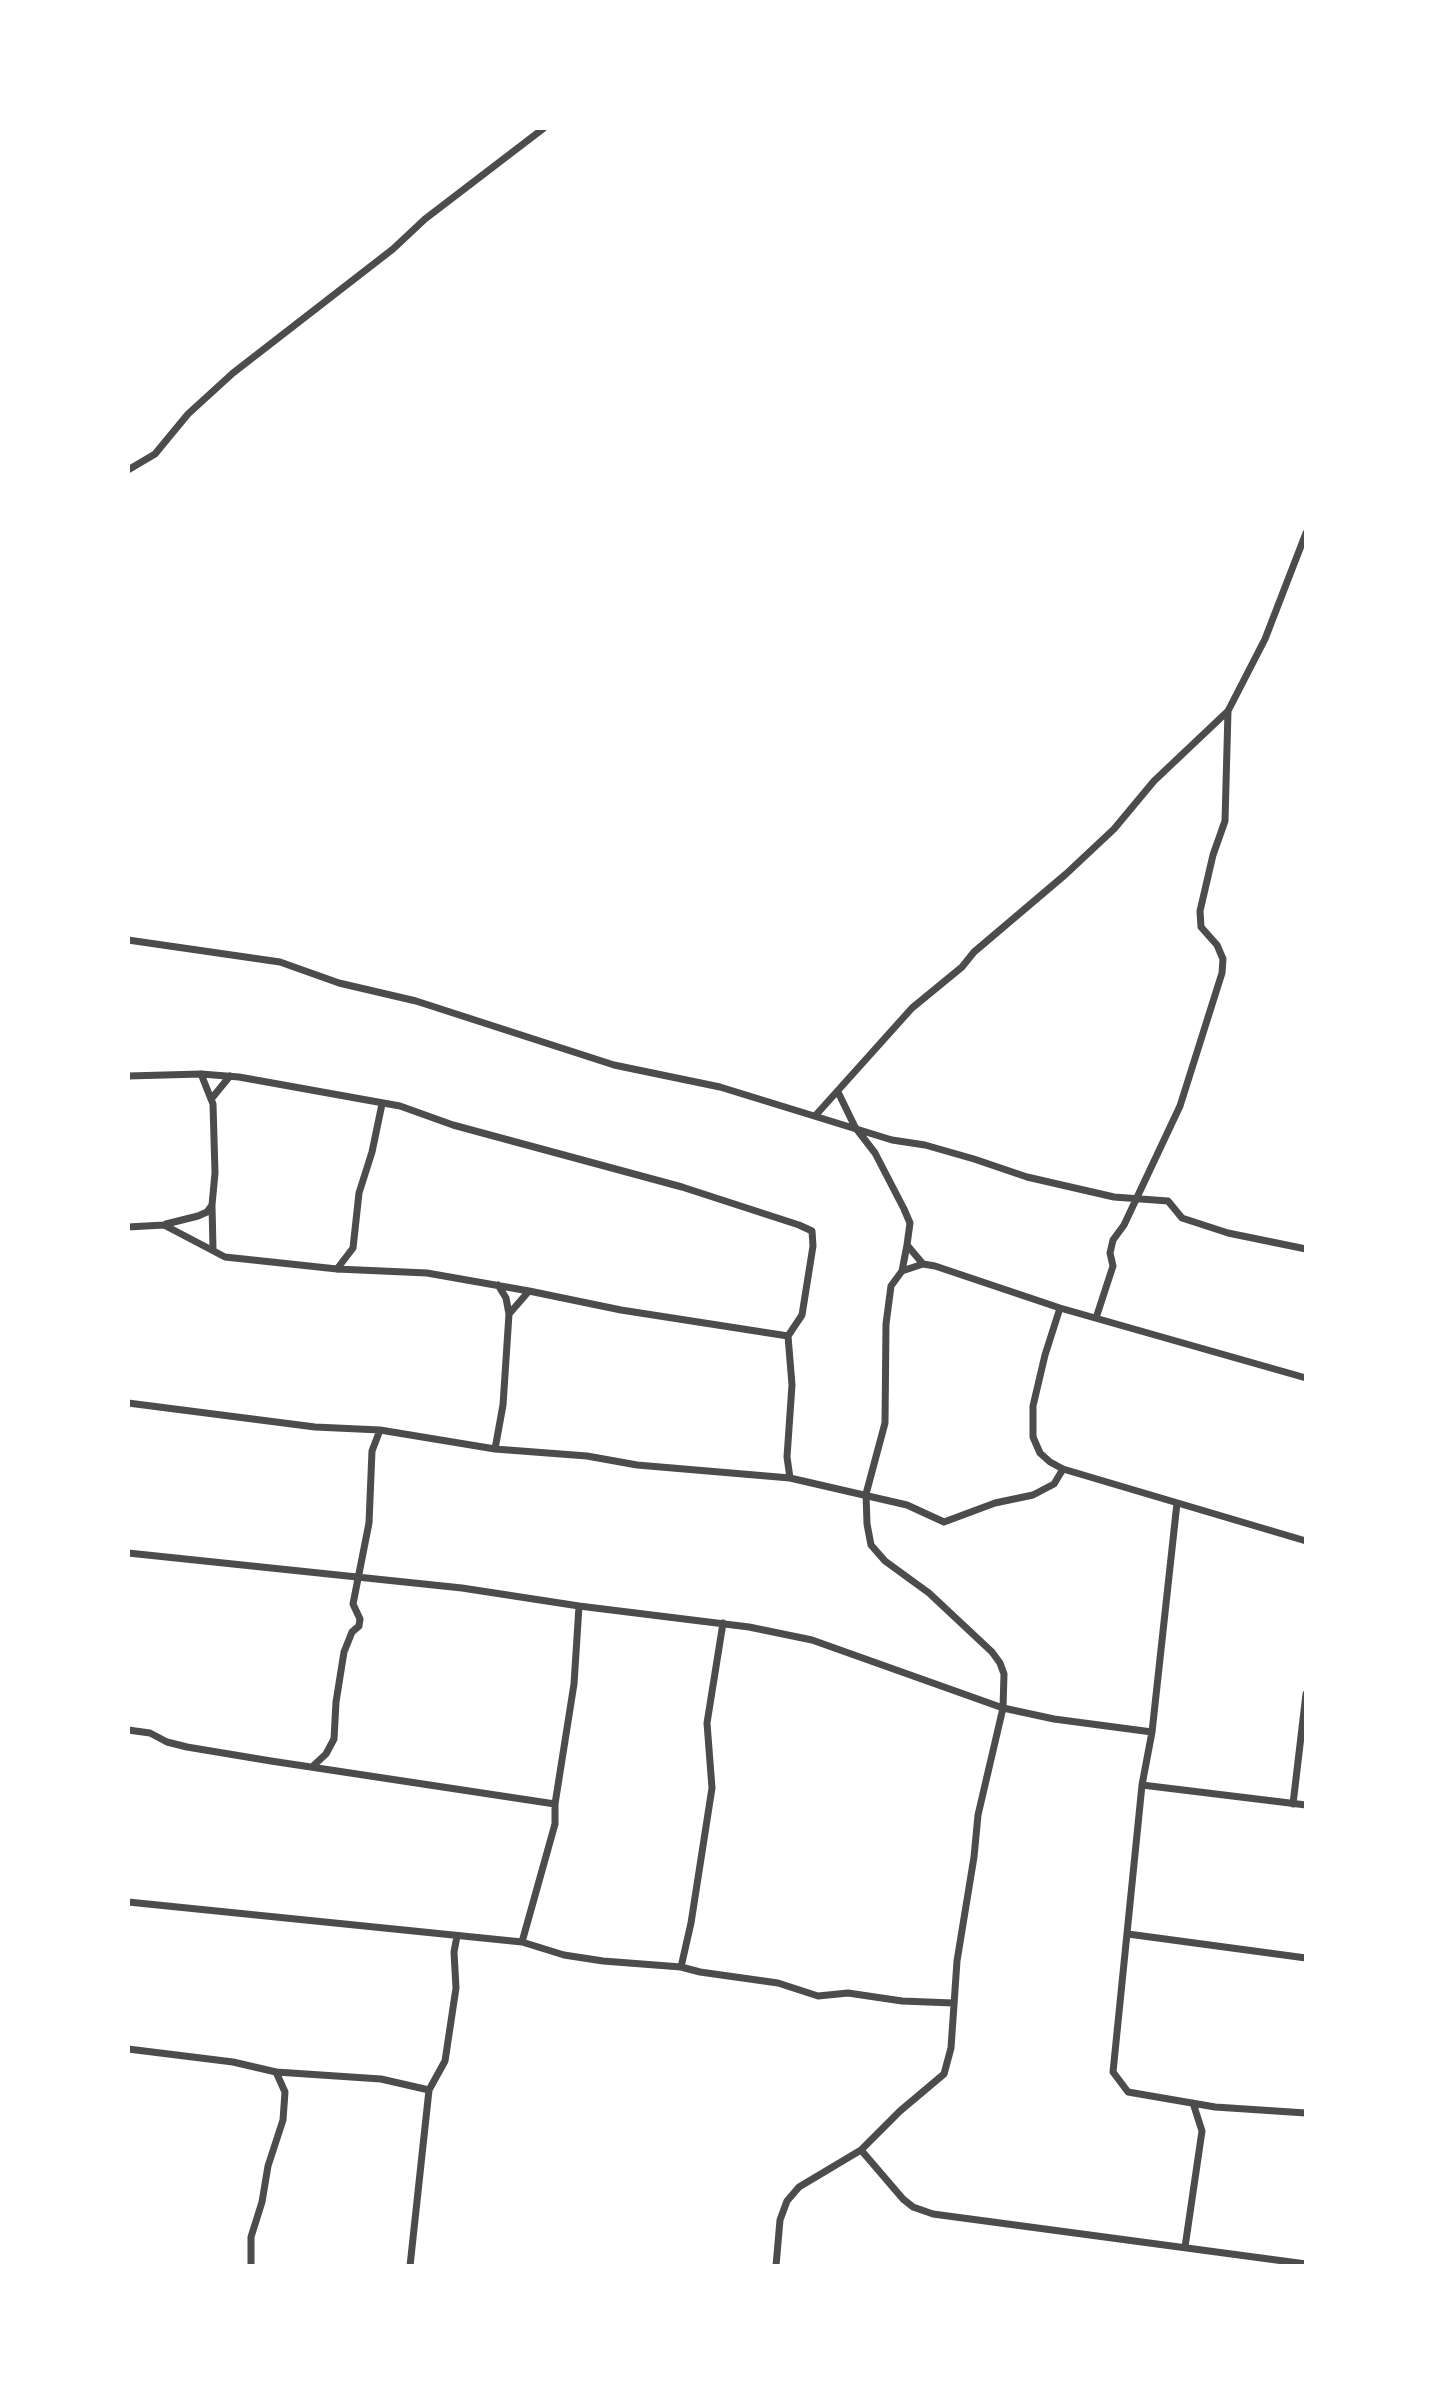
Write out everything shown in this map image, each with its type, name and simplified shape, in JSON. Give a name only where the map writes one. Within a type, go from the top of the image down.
[{"type":"street","points":[[128,470],[155,454],[188,414],[233,373],[544,128]]},
{"type":"street","points":[[815,1116],[912,1008],[1114,829],[1154,781],[1228,711],[1265,639],[1306,533]]},
{"type":"street","points":[[1096,1318],[1113,1266],[1110,1253],[1113,1240],[1136,1200],[1180,1106],[1222,973],[1223,959],[1217,945],[1201,927],[1200,911],[1213,855],[1225,821],[1228,711]]},
{"type":"street","points":[[128,940],[280,962],[339,983],[416,1001],[614,1065],[720,1087],[892,1140],[925,1145],[1027,1177],[1136,1200],[1168,1201],[1182,1218],[1228,1233],[1306,1249]]},
{"type":"street","points":[[201,1074],[212,1098],[215,1173],[213,1249]]},
{"type":"street","points":[[128,1076],[230,1076],[400,1106],[453,1125],[693,1191],[812,1231],[813,1246],[802,1315],[788,1336],[792,1385],[787,1457],[790,1478]]},
{"type":"street","points":[[212,1098],[230,1076]]},
{"type":"street","points":[[776,2266],[780,2220],[787,2201],[799,2187],[861,2150],[900,2111],[944,2074],[951,2048],[957,1961],[978,1815],[1003,1708],[1004,1674],[992,1652],[929,1593],[885,1561],[871,1545],[866,1494],[885,1423],[886,1324],[891,1286],[902,1271],[910,1223],[875,1153],[855,1127],[838,1092]]},
{"type":"street","points":[[337,1269],[353,1248],[359,1193],[382,1104]]},
{"type":"street","points":[[128,1227],[164,1225],[198,1216],[212,1205]]},
{"type":"street","points":[[164,1225],[225,1257],[337,1269],[427,1273],[621,1310],[788,1336]]},
{"type":"street","points":[[907,1245],[923,1264],[1060,1308],[1306,1378]]},
{"type":"street","points":[[902,1271],[923,1264]]},
{"type":"street","points":[[495,1449],[503,1405],[509,1314],[506,1298],[498,1285]]},
{"type":"street","points":[[509,1314],[529,1291]]},
{"type":"street","points":[[1060,1308],[1033,1406],[1033,1437],[1040,1453],[1063,1469],[1306,1541]]},
{"type":"street","points":[[128,1403],[315,1427],[380,1430],[495,1449],[790,1478],[907,1505],[944,1522],[995,1503],[1033,1495],[1054,1484],[1063,1469]]},
{"type":"street","points":[[313,1766],[326,1754],[334,1739],[344,1652],[352,1632],[359,1626],[360,1619],[353,1604],[369,1523],[372,1451],[380,1430]]},
{"type":"street","points":[[1177,1503],[1152,1732],[1142,1785],[1113,2072],[1128,2092],[1193,2103],[1306,2113]]},
{"type":"street","points":[[128,1553],[462,1588],[723,1623],[812,1640],[1003,1708],[1054,1719],[1152,1732]]},
{"type":"street","points":[[522,1942],[555,1824],[555,1804],[574,1684],[579,1606]]},
{"type":"street","points":[[681,1967],[712,1788],[707,1723],[723,1623]]},
{"type":"street","points":[[1293,1804],[1306,1694]]},
{"type":"street","points":[[128,1730],[150,1733],[167,1742],[187,1747],[555,1804]]},
{"type":"street","points":[[1142,1785],[1306,1805]]},
{"type":"street","points":[[128,1902],[522,1942],[564,1955],[681,1967],[778,1983],[818,1996],[848,1993],[902,2001],[953,2003]]},
{"type":"street","points":[[1128,1934],[1306,1958]]},
{"type":"street","points":[[410,2266],[429,2090],[445,2061],[456,1988],[454,1952],[457,1936]]},
{"type":"street","points":[[128,2049],[233,2062],[276,2072],[381,2079],[429,2090]]},
{"type":"street","points":[[251,2266],[251,2237],[283,2120],[285,2092],[276,2072]]},
{"type":"street","points":[[1185,2247],[1202,2131],[1193,2103]]},
{"type":"street","points":[[861,2150],[903,2199],[913,2207],[933,2214],[1306,2264]]}]
